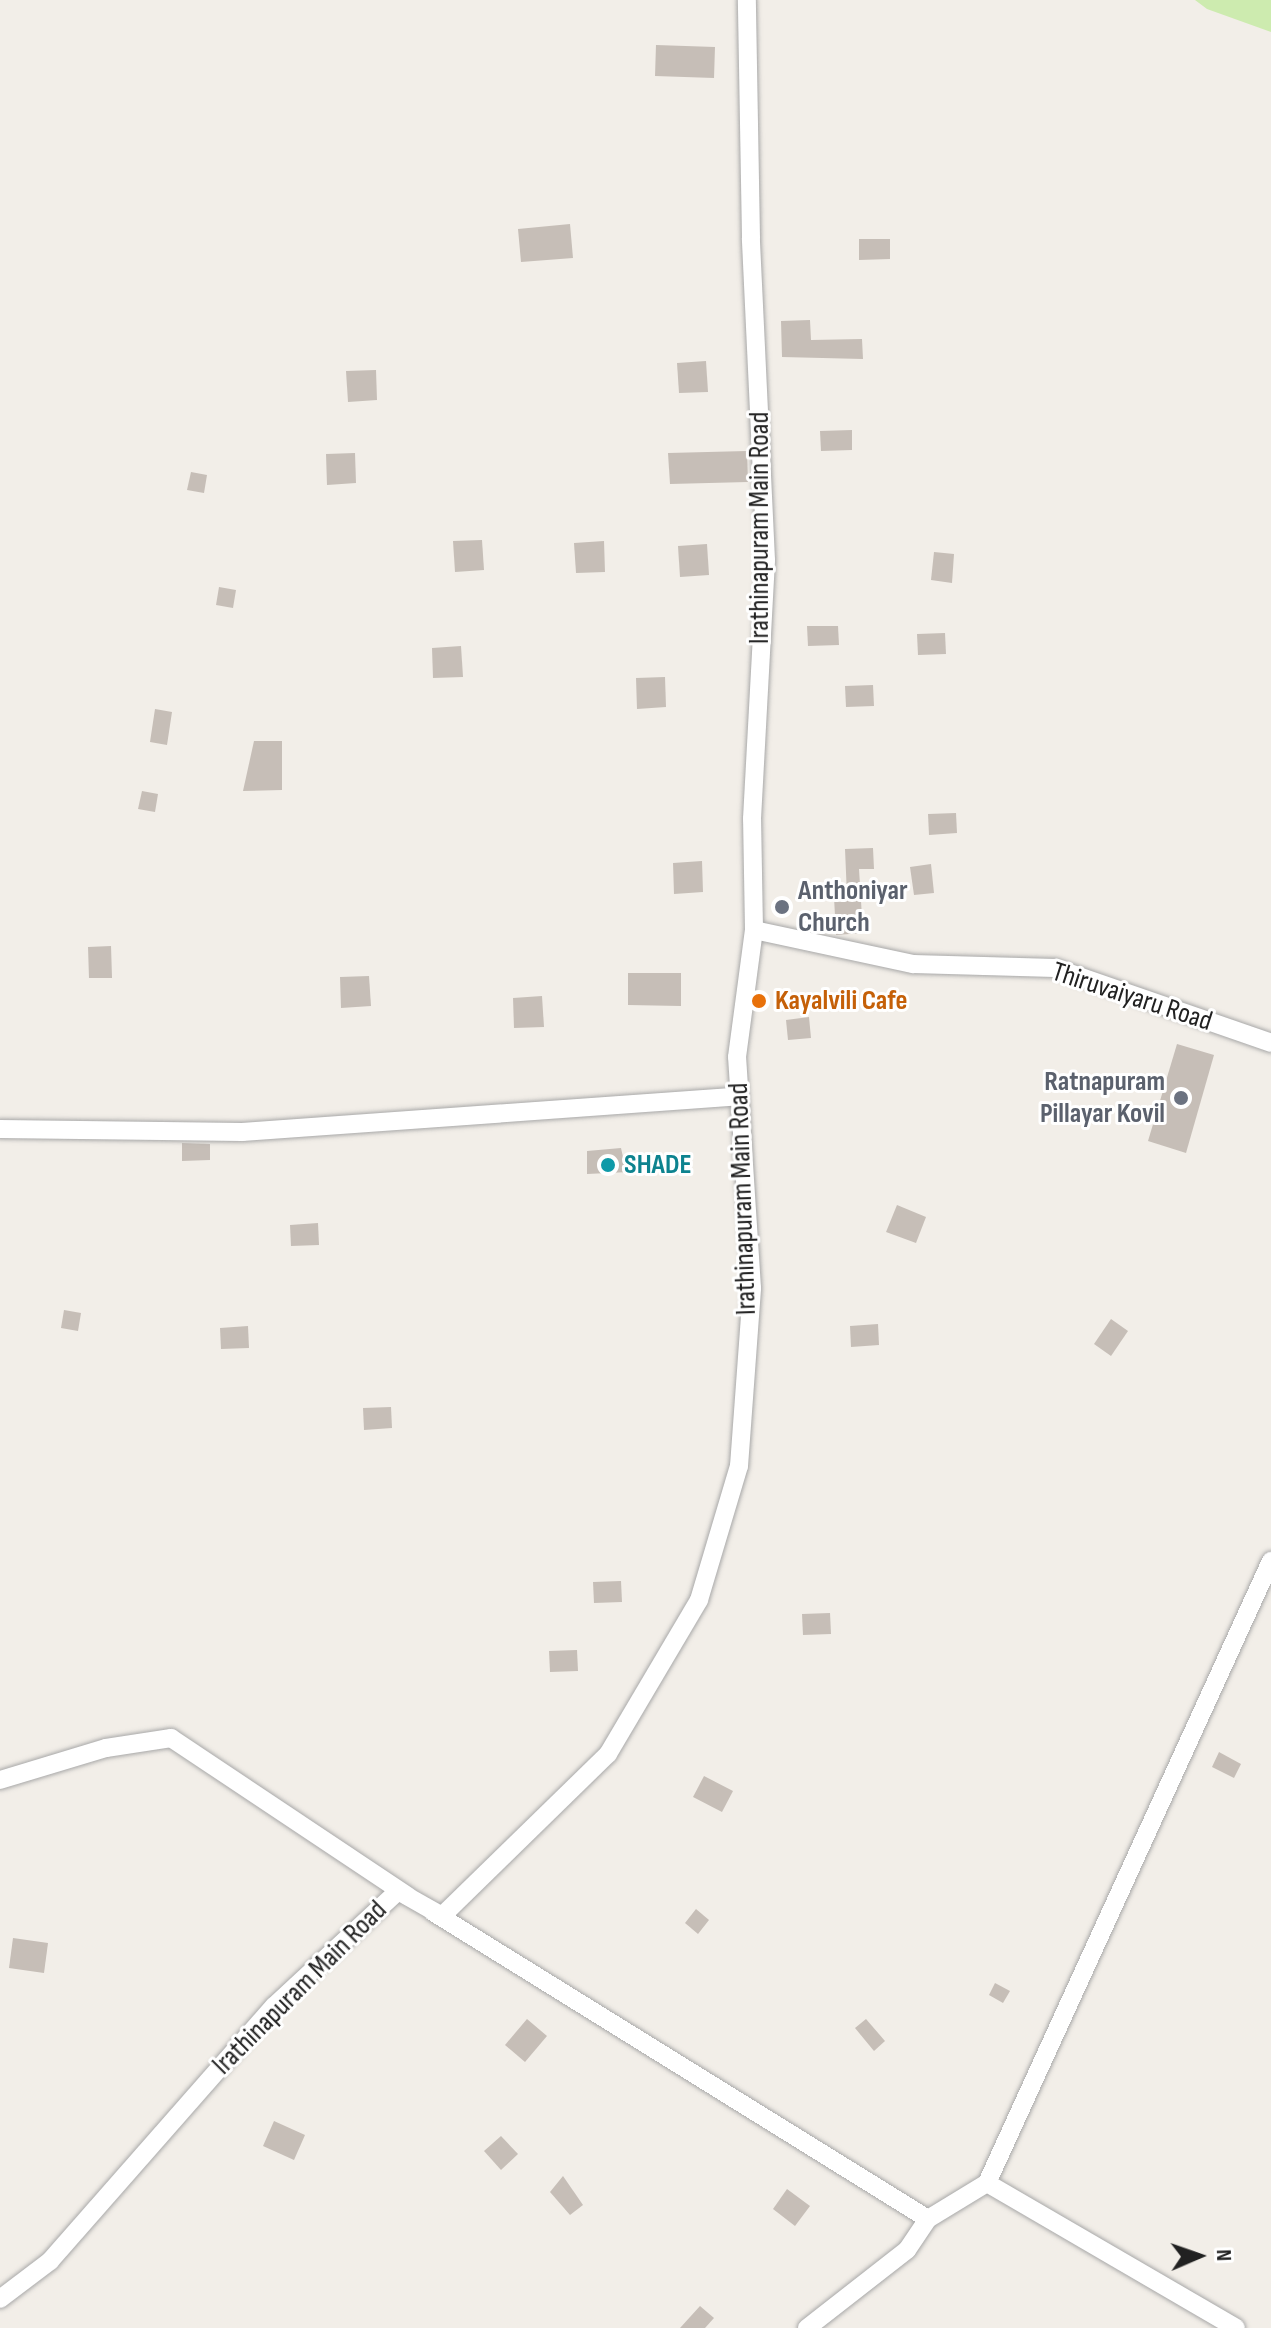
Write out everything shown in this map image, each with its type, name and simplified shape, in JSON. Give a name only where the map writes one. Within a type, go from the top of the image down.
[{"type":"street","name":"Irathinapuram Main Road","points":[[0,2299],[50,2261],[274,2006],[398,1891],[442,1916],[608,1754],[699,1600],[740,1451],[752,1288],[737,1057],[754,930],[752,819],[766,560],[751,238],[747,0]]},
{"type":"street","name":"Thiruvaiyaru Road","points":[[754,930],[913,964],[1055,968],[1271,1043]]},
{"type":"street","points":[[0,1129],[242,1132],[739,1096]]},
{"type":"street","points":[[807,2328],[907,2250],[928,2219],[987,2183],[1271,1561]]},
{"type":"street","points":[[0,1780],[106,1748],[171,1738],[416,1901],[928,2219]]},
{"type":"street","points":[[987,2183],[1236,2328]]},
{"type":"green space","points":[[1195,0],[1271,0],[1271,32],[1207,9]]},
{"type":"building","points":[[656,45],[715,47],[714,78],[655,76]]},
{"type":"building","points":[[570,224],[573,258],[521,262],[518,229]]},
{"type":"building","points":[[859,239],[890,239],[890,259],[859,260]]},
{"type":"building","points":[[810,320],[811,340],[862,339],[863,359],[782,357],[781,321]]},
{"type":"building","points":[[706,361],[708,392],[679,393],[677,363]]},
{"type":"building","points":[[376,370],[377,400],[348,402],[346,371]]},
{"type":"building","points":[[852,430],[852,450],[821,451],[820,431]]},
{"type":"building","points":[[747,451],[748,482],[670,484],[668,453]]},
{"type":"building","points":[[355,453],[356,483],[327,485],[326,454]]},
{"type":"building","points":[[191,472],[207,475],[204,493],[187,490]]},
{"type":"building","points":[[482,540],[484,570],[455,572],[453,541]]},
{"type":"building","points":[[604,541],[605,572],[576,573],[574,543]]},
{"type":"building","points":[[707,544],[709,575],[680,577],[678,546]]},
{"type":"building","points":[[934,552],[954,554],[952,583],[931,580]]},
{"type":"building","points":[[219,587],[236,590],[233,608],[216,605]]},
{"type":"building","points":[[807,626],[838,626],[839,645],[808,646]]},
{"type":"building","points":[[945,633],[946,654],[918,655],[917,634]]},
{"type":"building","points":[[461,646],[463,677],[433,678],[432,648]]},
{"type":"building","points":[[665,677],[666,707],[637,709],[636,678]]},
{"type":"building","points":[[873,685],[874,706],[846,707],[845,686]]},
{"type":"building","points":[[155,709],[172,712],[167,745],[150,742]]},
{"type":"building","points":[[254,741],[282,741],[282,790],[243,791]]},
{"type":"building","points":[[142,791],[158,794],[155,812],[138,809]]},
{"type":"building","points":[[956,813],[957,833],[929,835],[928,814]]},
{"type":"building","points":[[873,848],[874,869],[859,869],[863,933],[836,935],[834,897],[847,896],[845,849]]},
{"type":"building","points":[[702,861],[703,892],[674,894],[673,863]]},
{"type":"building","points":[[931,864],[934,893],[914,895],[910,867]]},
{"type":"building","points":[[111,946],[112,978],[89,978],[88,947]]},
{"type":"building","points":[[628,973],[681,973],[681,1006],[628,1005]]},
{"type":"building","points":[[369,976],[371,1006],[341,1008],[340,977]]},
{"type":"building","points":[[542,996],[544,1027],[514,1028],[513,998]]},
{"type":"building","points":[[809,1017],[811,1038],[788,1040],[786,1020]]},
{"type":"building","name":"Ratnapuram Pillayar Kovil","points":[[1177,1044],[1214,1055],[1186,1153],[1148,1141]]},
{"type":"building","points":[[182,1143],[210,1144],[210,1160],[182,1161]]},
{"type":"building","name":"SHADE","points":[[621,1148],[623,1157],[629,1156],[629,1172],[587,1174],[587,1151]]},
{"type":"building","points":[[897,1205],[926,1217],[916,1243],[886,1232]]},
{"type":"building","points":[[318,1223],[319,1245],[291,1246],[290,1225]]},
{"type":"building","points":[[64,1310],[81,1313],[78,1331],[61,1328]]},
{"type":"building","points":[[1111,1319],[1128,1331],[1111,1356],[1094,1344]]},
{"type":"building","points":[[878,1324],[879,1345],[851,1347],[850,1326]]},
{"type":"building","points":[[248,1326],[249,1348],[221,1349],[220,1328]]},
{"type":"building","points":[[391,1407],[392,1428],[364,1430],[363,1408]]},
{"type":"building","points":[[621,1581],[622,1602],[594,1603],[593,1582]]},
{"type":"building","points":[[830,1613],[831,1634],[803,1635],[802,1614]]},
{"type":"building","points":[[577,1650],[578,1671],[550,1672],[549,1651]]},
{"type":"building","points":[[1219,1752],[1241,1764],[1234,1778],[1212,1767]]},
{"type":"building","points":[[704,1776],[733,1791],[722,1812],[693,1797]]},
{"type":"building","points":[[696,1909],[709,1920],[698,1934],[685,1923]]},
{"type":"building","points":[[13,1938],[48,1943],[44,1973],[9,1968]]},
{"type":"building","points":[[995,1983],[1010,1991],[1003,2003],[989,1995]]},
{"type":"building","points":[[527,2019],[547,2036],[525,2062],[505,2045]]},
{"type":"building","points":[[866,2019],[885,2041],[874,2051],[855,2028]]},
{"type":"building","points":[[274,2121],[305,2135],[294,2160],[263,2146]]},
{"type":"building","points":[[501,2136],[518,2154],[501,2170],[484,2151]]},
{"type":"building","points":[[563,2176],[583,2205],[570,2215],[550,2192]]},
{"type":"building","points":[[787,2189],[810,2206],[795,2226],[773,2209]]},
{"type":"building","points":[[700,2306],[714,2318],[705,2328],[680,2328]]},
{"type":"place","name":"Anthoniyar Church","points":[[782,907]]},
{"type":"place","name":"Kayalvili Cafe","points":[[759,1001]]},
{"type":"place","name":"Ratnapuram Pillayar Kovil","points":[[1181,1098]]},
{"type":"place","name":"SHADE","points":[[608,1165]]}]
